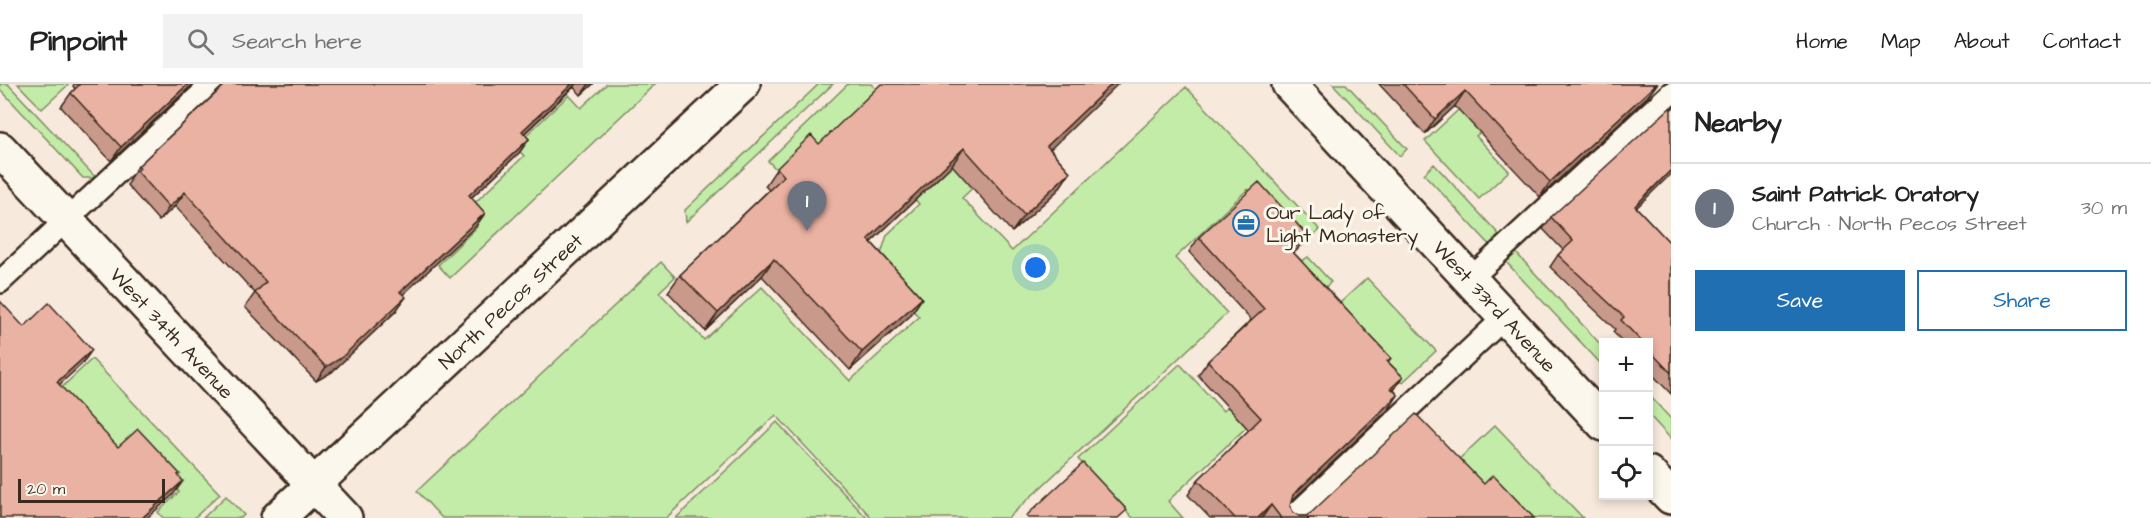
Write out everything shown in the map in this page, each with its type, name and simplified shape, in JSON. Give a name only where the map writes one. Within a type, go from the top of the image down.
[{"type":"street","name":"North Pecos Street","points":[[279,518],[743,84]]},
{"type":"street","name":"West 33rd Avenue","points":[[1289,84],[1599,419]]},
{"type":"street","name":"West 34th Avenue","points":[[0,149],[345,518]]},
{"type":"street","points":[[1653,478],[1671,497]]},
{"type":"lane","points":[[0,282],[212,84]]},
{"type":"lane","points":[[1470,279],[1671,93]]},
{"type":"lane","points":[[1292,518],[1505,317]]},
{"type":"green space","points":[[0,84],[8,84],[96,178],[83,178],[0,89]]},
{"type":"green space","points":[[18,84],[69,84],[42,109]]},
{"type":"green space","points":[[607,84],[655,84],[450,278],[438,265],[477,227],[464,213],[524,156],[515,146],[569,95],[581,108]]},
{"type":"green space","points":[[819,84],[833,84],[686,222],[685,210]]},
{"type":"green space","points":[[848,84],[871,84],[877,90],[808,156],[800,148],[777,170],[768,161]]},
{"type":"green space","points":[[1333,84],[1346,84],[1407,149],[1400,156]]},
{"type":"green space","points":[[1486,84],[1531,84],[1476,136],[1509,171],[1479,199],[1425,141]]},
{"type":"green space","points":[[1186,87],[1320,230],[1302,246],[1248,189],[1175,258],[1227,313],[1008,518],[872,518],[776,415],[666,518],[442,518],[417,491],[661,262],[675,277],[659,292],[704,340],[762,287],[850,381],[919,317],[876,270],[887,235],[919,204],[870,151],[1003,159],[962,198],[1012,251]]},
{"type":"green space","points":[[1434,164],[1599,343],[1599,362],[1424,174]]},
{"type":"green space","points":[[1296,255],[1302,261],[1308,257],[1331,282],[1316,296],[1249,299]]},
{"type":"green space","points":[[1367,278],[1436,351],[1403,382],[1352,328],[1168,501],[1183,518],[1133,518],[1078,459],[1180,364],[1223,411]]},
{"type":"green space","points":[[92,359],[220,494],[194,518],[163,518],[158,512],[179,492],[128,439],[93,473],[56,393]]},
{"type":"green space","points":[[1653,399],[1671,419],[1671,439],[1653,419]]},
{"type":"green space","points":[[777,422],[867,518],[676,518]]},
{"type":"green space","points":[[1495,425],[1583,518],[1515,518],[1453,465]]},
{"type":"green space","points":[[226,496],[244,515],[241,518],[203,518]]},
{"type":"building","points":[[80,84],[188,84],[121,147],[71,93]]},
{"type":"building","points":[[226,84],[572,84],[522,131],[529,139],[469,195],[485,213],[400,292],[406,297],[341,358],[326,367],[255,293],[266,282],[185,192],[169,207],[137,171],[140,168],[138,166]]},
{"type":"building","points":[[881,84],[1112,84],[1047,146],[1070,172],[1024,215],[964,148],[868,239],[922,298],[862,352],[774,259],[718,313],[680,275],[784,176],[777,168],[811,135],[819,144]]},
{"type":"building","points":[[1403,84],[1656,84],[1550,182],[1465,91],[1435,119]]},
{"type":"building","points":[[1671,107],[1671,170],[1635,206],[1671,244],[1671,373],[1653,354],[1653,338],[1638,338],[1621,320],[1624,317],[1558,255],[1573,241],[1551,217]]},
{"type":"building","points":[[1259,182],[1307,235],[1291,250],[1391,358],[1387,361],[1403,377],[1391,388],[1398,395],[1293,495],[1290,506],[1293,512],[1299,516],[1311,513],[1416,414],[1484,484],[1493,475],[1534,518],[1281,518],[1271,505],[1258,518],[1235,518],[1198,480],[1261,418],[1208,361],[1264,309],[1199,237]]},
{"type":"building","points":[[0,301],[24,327],[49,303],[92,350],[57,382],[118,447],[138,429],[180,474],[178,475],[183,481],[142,518],[0,518]]},
{"type":"building","points":[[1083,463],[1127,510],[1118,518],[1028,518],[1026,516]]},
{"type":"place","name":"Our Lady of Light Monastery","points":[[1246,223]]},
{"type":"place","name":"Saint Patrick Oratory","points":[[807,231]]}]
